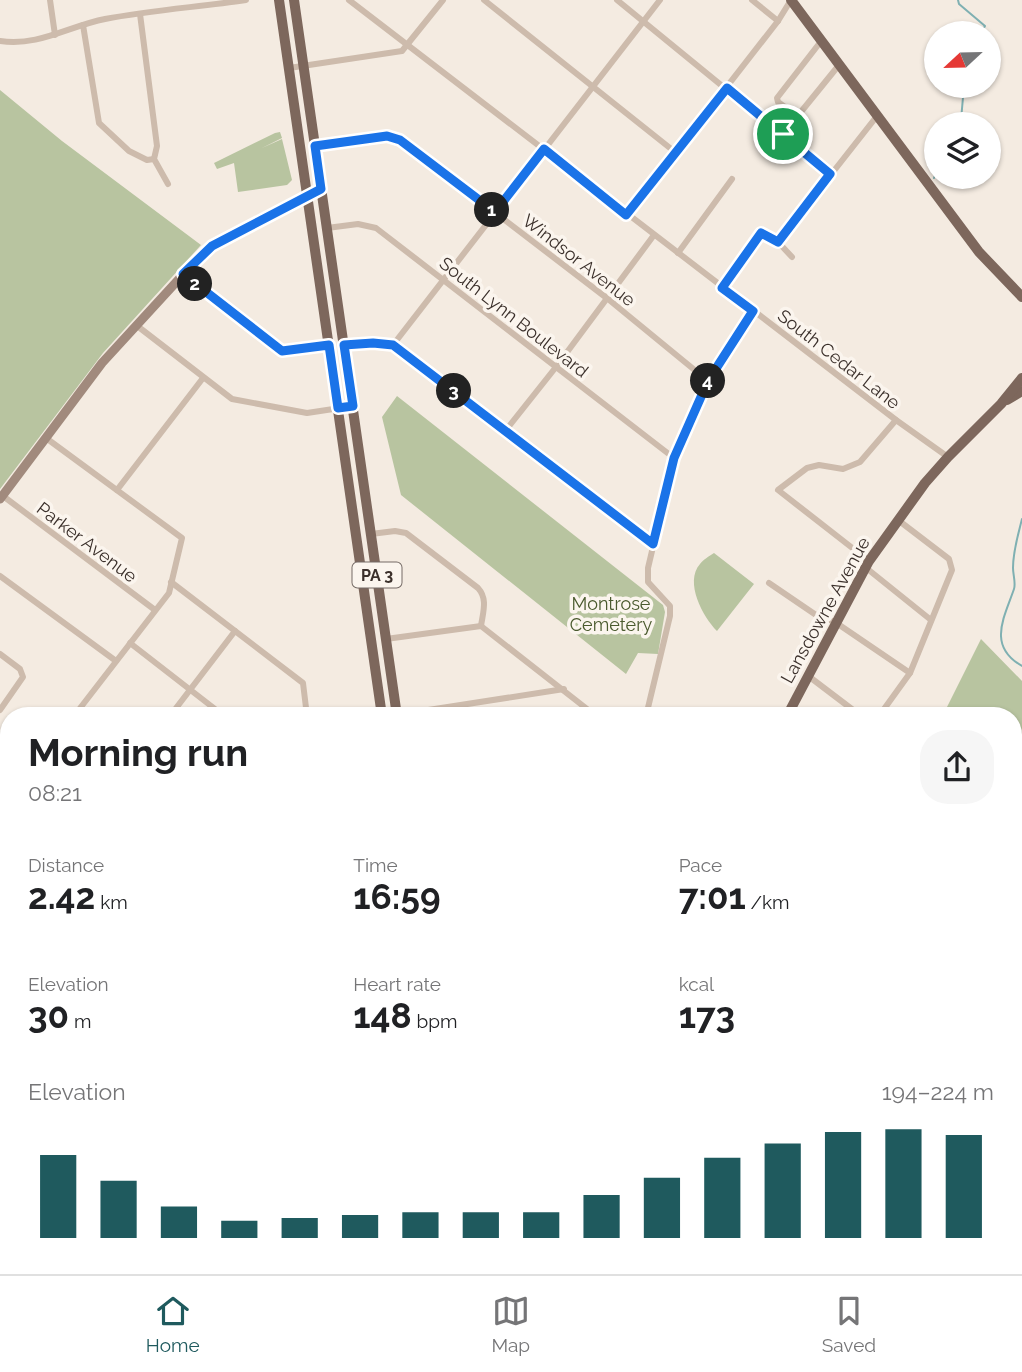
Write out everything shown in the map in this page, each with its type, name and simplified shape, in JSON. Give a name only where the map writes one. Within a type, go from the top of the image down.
[{"type":"main road","name":"PA 3","points":[[279,0],[381,707]]},
{"type":"main road","name":"PA 3","points":[[294,0],[394,707]]},
{"type":"main road","points":[[791,0],[979,252],[1022,298]]},
{"type":"main road","points":[[1001,404],[1022,378]]},
{"type":"main road","points":[[1001,404],[1022,391]]},
{"type":"main road","name":"Lansdowne Avenue","points":[[791,707],[867,564],[948,457],[1001,404]]},
{"type":"street","points":[[50,0],[55,35]]},
{"type":"street","points":[[0,41],[34,42],[83,25],[140,14],[246,0]]},
{"type":"street","name":"South Cedar Lane","points":[[349,0],[895,421],[948,457]]},
{"type":"street","points":[[289,68],[402,51],[443,0]]},
{"type":"street","points":[[484,0],[675,152]]},
{"type":"street","points":[[617,0],[830,174]]},
{"type":"street","points":[[393,345],[660,0]]},
{"type":"street","points":[[752,0],[778,21]]},
{"type":"street","points":[[626,215],[727,88],[791,0]]},
{"type":"street","points":[[140,14],[158,146],[155,159],[168,184]]},
{"type":"street","points":[[83,25],[99,123],[129,151],[147,160],[155,159]]},
{"type":"street","points":[[797,116],[778,102],[777,98],[822,40]]},
{"type":"street","points":[[783,134],[841,64]]},
{"type":"street","points":[[778,242],[877,116]]},
{"type":"street","name":"Windsor Avenue","points":[[315,146],[387,136],[396,138],[608,299],[708,381]]},
{"type":"street","points":[[678,253],[732,179]]},
{"type":"street","points":[[1,498],[102,363],[183,274],[212,246],[321,189]]},
{"type":"street","name":"South Lynn Boulevard","points":[[327,228],[358,224],[376,228],[674,458]]},
{"type":"street","points":[[722,288],[761,233],[778,242],[792,257]]},
{"type":"street","points":[[506,430],[654,235]]},
{"type":"street","points":[[183,274],[282,351],[329,345]]},
{"type":"street","points":[[648,707],[670,616],[670,606],[648,582],[648,568],[674,458],[708,381],[753,311]]},
{"type":"street","points":[[136,325],[232,398],[302,412],[353,406]]},
{"type":"street","points":[[344,345],[393,345],[653,544]]},
{"type":"street","points":[[117,490],[203,378]]},
{"type":"street","points":[[895,421],[860,462],[844,469],[819,465],[807,468],[778,490],[931,620]]},
{"type":"street","points":[[46,438],[182,538],[169,593],[81,707]]},
{"type":"street","name":"Parker Avenue","points":[[1,498],[155,610]]},
{"type":"street","points":[[885,707],[909,673],[952,570],[952,564],[898,520]]},
{"type":"street","points":[[371,534],[395,531],[406,533],[478,588],[482,592],[484,604],[481,626]]},
{"type":"street","points":[[0,576],[116,661]]},
{"type":"street","points":[[171,582],[303,683],[306,707]]},
{"type":"street","points":[[769,583],[816,615],[835,622],[909,673]]},
{"type":"street","points":[[386,639],[481,626],[585,707]]},
{"type":"street","points":[[177,707],[235,631]]},
{"type":"street","points":[[130,643],[212,707]]},
{"type":"street","points":[[0,654],[23,674],[22,680],[2,707]]},
{"type":"street","points":[[807,675],[849,707]]},
{"type":"street","points":[[447,707],[564,689]]},
{"type":"green space","points":[[0,90],[62,141],[201,245],[103,353],[0,489]]},
{"type":"green space","points":[[280,132],[282,138],[262,148],[282,139],[292,180],[287,185],[238,192],[234,163],[217,169],[214,163]]},
{"type":"green space","name":"Montrose Cemetery","points":[[397,396],[663,605],[665,612],[658,654],[638,653],[626,674],[401,495],[382,417]]},
{"type":"green space","points":[[714,553],[754,584],[717,631],[701,608],[694,580],[700,564]]},
{"type":"green space","points":[[981,639],[1022,681],[1022,707],[947,707]]},
{"type":"waterway","points":[[958,0],[959,4],[979,21]]},
{"type":"waterway","points":[[962,112],[963,98]]},
{"type":"waterway","points":[[1022,519],[1014,555],[1015,587],[1001,631],[1005,650],[1022,666]]},
{"type":"route","points":[[727,88],[783,134],[830,174],[778,242],[761,233],[722,288],[753,311],[708,381],[674,458],[653,544],[393,345],[344,345],[353,406],[338,408],[329,345],[282,351],[183,274],[212,246],[321,189],[315,146],[387,136],[396,138],[495,212],[544,149],[626,215],[727,88]]}]
